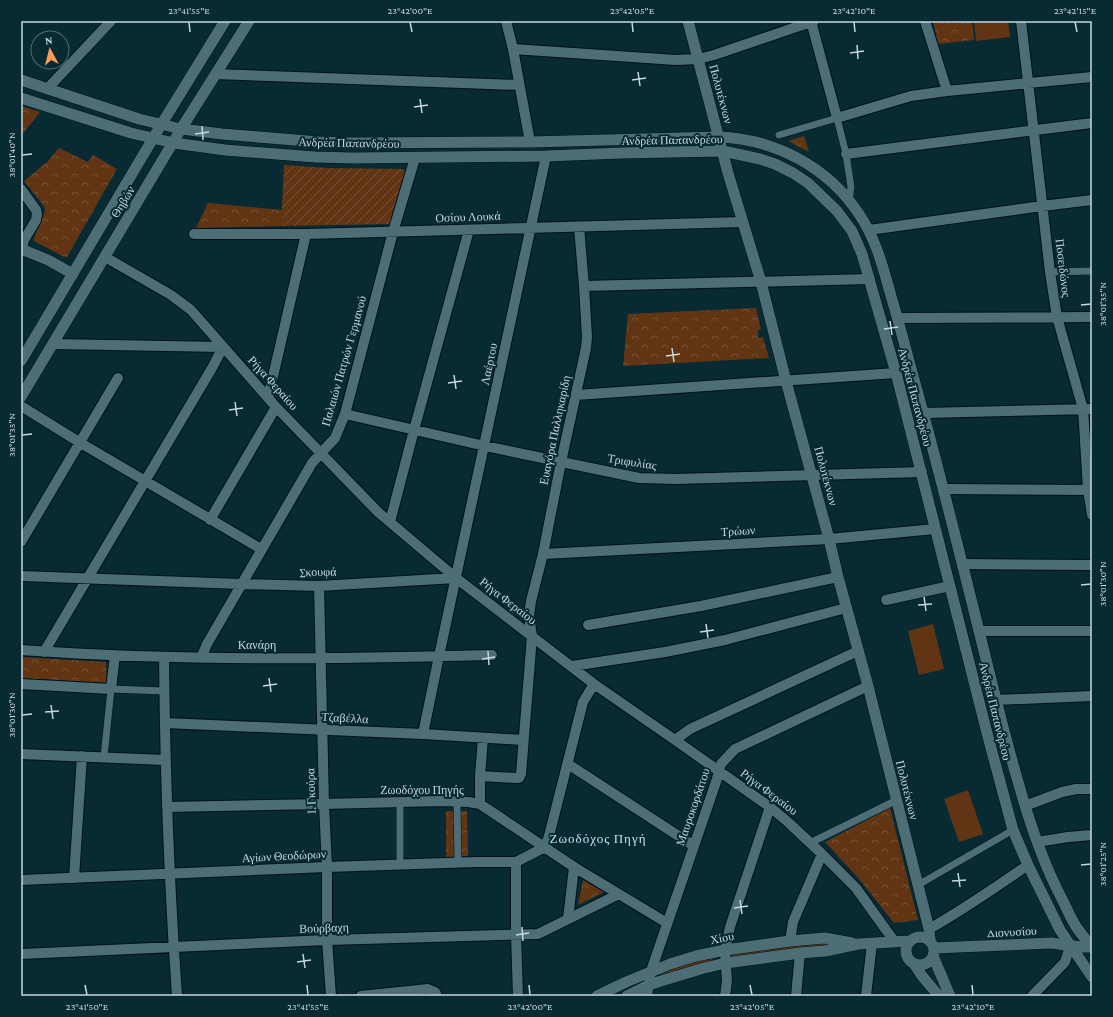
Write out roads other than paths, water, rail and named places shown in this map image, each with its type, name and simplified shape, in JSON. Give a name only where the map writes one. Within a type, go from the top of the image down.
[{"type":"main road","name":"Θηβών","points":[[21,397],[181,129],[249,21]]},
{"type":"main road","name":"Πολυτέκνων","points":[[688,21],[728,173],[761,282],[846,608],[868,686],[918,885],[932,948],[950,996]]},
{"type":"main road","name":"Θηβών","points":[[21,361],[220,24]]},
{"type":"main road","name":"Ανδρέα Παπανδρέου","points":[[21,80],[161,125],[222,134],[319,142],[530,142],[734,137],[766,144],[782,150],[829,180],[849,200],[869,230],[878,251],[924,412],[1003,729],[1025,806],[1045,866],[1077,928],[1092,947]]},
{"type":"main road","name":"Ανδρέα Παπανδρέου","points":[[21,98],[131,133],[174,143],[225,150],[315,157],[353,158],[546,156],[723,151],[760,159],[775,164],[808,183],[837,211],[852,231],[862,254],[896,373],[987,733],[1014,830],[1028,865],[1051,914],[1070,946],[1092,976]]},
{"type":"main road","points":[[21,249],[48,260],[73,274]]},
{"type":"main road","points":[[915,965],[927,963],[932,948],[920,936],[909,941],[905,953],[939,996]]},
{"type":"main road","name":"Χίου","points":[[596,996],[670,964],[696,956],[725,950],[825,938],[858,944]]},
{"type":"main road","name":"Χίου","points":[[627,996],[648,990],[678,975],[726,963],[825,951],[858,944],[909,941]]},
{"type":"main road","name":"Ρήγα Φεραίου","points":[[894,942],[905,953]]},
{"type":"main road","name":"Διονυσίου","points":[[932,948],[1051,943],[1092,947]]},
{"type":"street","points":[[48,88],[111,21]]},
{"type":"street","points":[[506,21],[513,49],[530,142]]},
{"type":"street","points":[[513,49],[676,60],[698,59],[714,55],[812,21],[846,154],[851,188],[849,200]]},
{"type":"street","points":[[925,21],[947,91]]},
{"type":"street","name":"Ποσειδώνος","points":[[1021,21],[1050,272],[1057,317],[1087,409],[1084,424],[1092,515]]},
{"type":"street","points":[[215,74],[519,85]]},
{"type":"street","points":[[779,135],[911,96],[947,91],[1092,77]]},
{"type":"street","points":[[846,154],[1092,123]]},
{"type":"street","name":"Λαέρτου","points":[[456,578],[546,156]]},
{"type":"street","name":"Παλαιών Πατρών Γερμανού","points":[[201,658],[207,644],[241,584],[312,463],[335,438],[345,414],[393,232],[415,158]]},
{"type":"street","points":[[21,189],[36,210],[37,214],[36,220],[24,240],[21,249]]},
{"type":"street","points":[[869,230],[1092,200]]},
{"type":"street","name":"Οσίου Λουκά","points":[[194,234],[306,234],[743,222]]},
{"type":"street","name":"Ευαγόρα Παλληκαρίδη","points":[[480,776],[519,778],[520,774],[532,636],[529,616],[531,601],[543,554],[586,343],[584,286],[579,226]]},
{"type":"street","points":[[390,522],[469,230]]},
{"type":"street","points":[[268,398],[306,234]]},
{"type":"street","name":"Ρήγα Φεραίου","points":[[105,258],[171,295],[191,310],[276,407],[378,512],[456,578],[594,684],[770,807],[822,854],[856,888],[894,942]]},
{"type":"street","points":[[1050,272],[1092,272]]},
{"type":"street","points":[[584,286],[870,279]]},
{"type":"street","points":[[898,318],[1092,317]]},
{"type":"street","points":[[44,652],[223,347],[53,344]]},
{"type":"street","points":[[576,395],[896,373]]},
{"type":"street","points":[[21,542],[118,378]]},
{"type":"street","points":[[21,406],[79,442],[261,549]]},
{"type":"street","points":[[210,520],[276,407]]},
{"type":"street","points":[[924,412],[1087,409]]},
{"type":"street","name":"Τριφυλίας","points":[[345,414],[485,446],[639,478],[676,479],[922,472]]},
{"type":"street","points":[[942,489],[1090,490]]},
{"type":"street","name":"Τρώων","points":[[543,554],[829,540],[935,529]]},
{"type":"street","points":[[962,564],[1092,565]]},
{"type":"street","name":"Σκουφά","points":[[21,576],[319,586],[456,578]]},
{"type":"street","points":[[588,625],[701,606],[838,577]]},
{"type":"street","points":[[423,734],[456,578]]},
{"type":"street","name":"Ι. Γκούρα","points":[[319,586],[324,804],[327,867],[327,940],[331,996]]},
{"type":"street","points":[[886,600],[950,586]]},
{"type":"street","points":[[572,666],[665,652],[726,640],[846,608]]},
{"type":"street","points":[[979,632],[1092,631]]},
{"type":"street","name":"Κανάρη","points":[[21,650],[201,658],[320,658],[492,655]]},
{"type":"street","points":[[675,740],[690,730],[858,651]]},
{"type":"street","points":[[104,757],[115,655]]},
{"type":"street","points":[[164,657],[169,874],[177,996]]},
{"type":"street","points":[[21,684],[164,691]]},
{"type":"street","points":[[545,847],[568,764],[583,702],[594,684]]},
{"type":"street","name":"Μαυροκορδάτου","points":[[648,990],[651,971],[721,764],[735,749],[868,686]]},
{"type":"street","points":[[996,700],[1092,696]]},
{"type":"street","name":"Τζαβέλλα","points":[[165,723],[423,734],[523,740]]},
{"type":"street","points":[[480,804],[480,776],[484,738]]},
{"type":"street","points":[[21,754],[166,760]]},
{"type":"street","points":[[74,878],[82,756]]},
{"type":"street","points":[[568,764],[694,846]]},
{"type":"street","points":[[1025,806],[1062,792],[1076,789],[1092,789]]},
{"type":"street","points":[[810,843],[897,800]]},
{"type":"street","points":[[400,802],[400,864]]},
{"type":"street","name":"Ζωοδόχου Πηγής","points":[[167,807],[400,802],[468,802],[480,804],[574,867],[667,923]]},
{"type":"street","points":[[457,802],[458,862]]},
{"type":"street","points":[[725,996],[727,981],[725,950],[730,927],[770,807]]},
{"type":"street","points":[[918,885],[1014,830]]},
{"type":"street","points":[[1037,842],[1092,835]]},
{"type":"street","name":"Αγίων Θεοδώρων","points":[[21,880],[400,864],[516,862],[545,847]]},
{"type":"street","points":[[790,941],[793,922],[822,854]]},
{"type":"street","points":[[516,862],[518,996]]},
{"type":"street","points":[[928,929],[995,888],[1028,865]]},
{"type":"street","points":[[568,919],[574,867]]},
{"type":"street","name":"Βούρβαχη","points":[[21,954],[327,940],[538,934],[619,894]]},
{"type":"street","points":[[866,996],[872,943]]},
{"type":"street","points":[[1032,996],[1065,962],[1070,946]]},
{"type":"street","points":[[796,996],[800,953]]},
{"type":"street","points":[[361,996],[428,989],[435,992],[437,996]]},
{"type":"district","name":"Ζωοδόχος Πηγή","points":[[598,838]]}]
